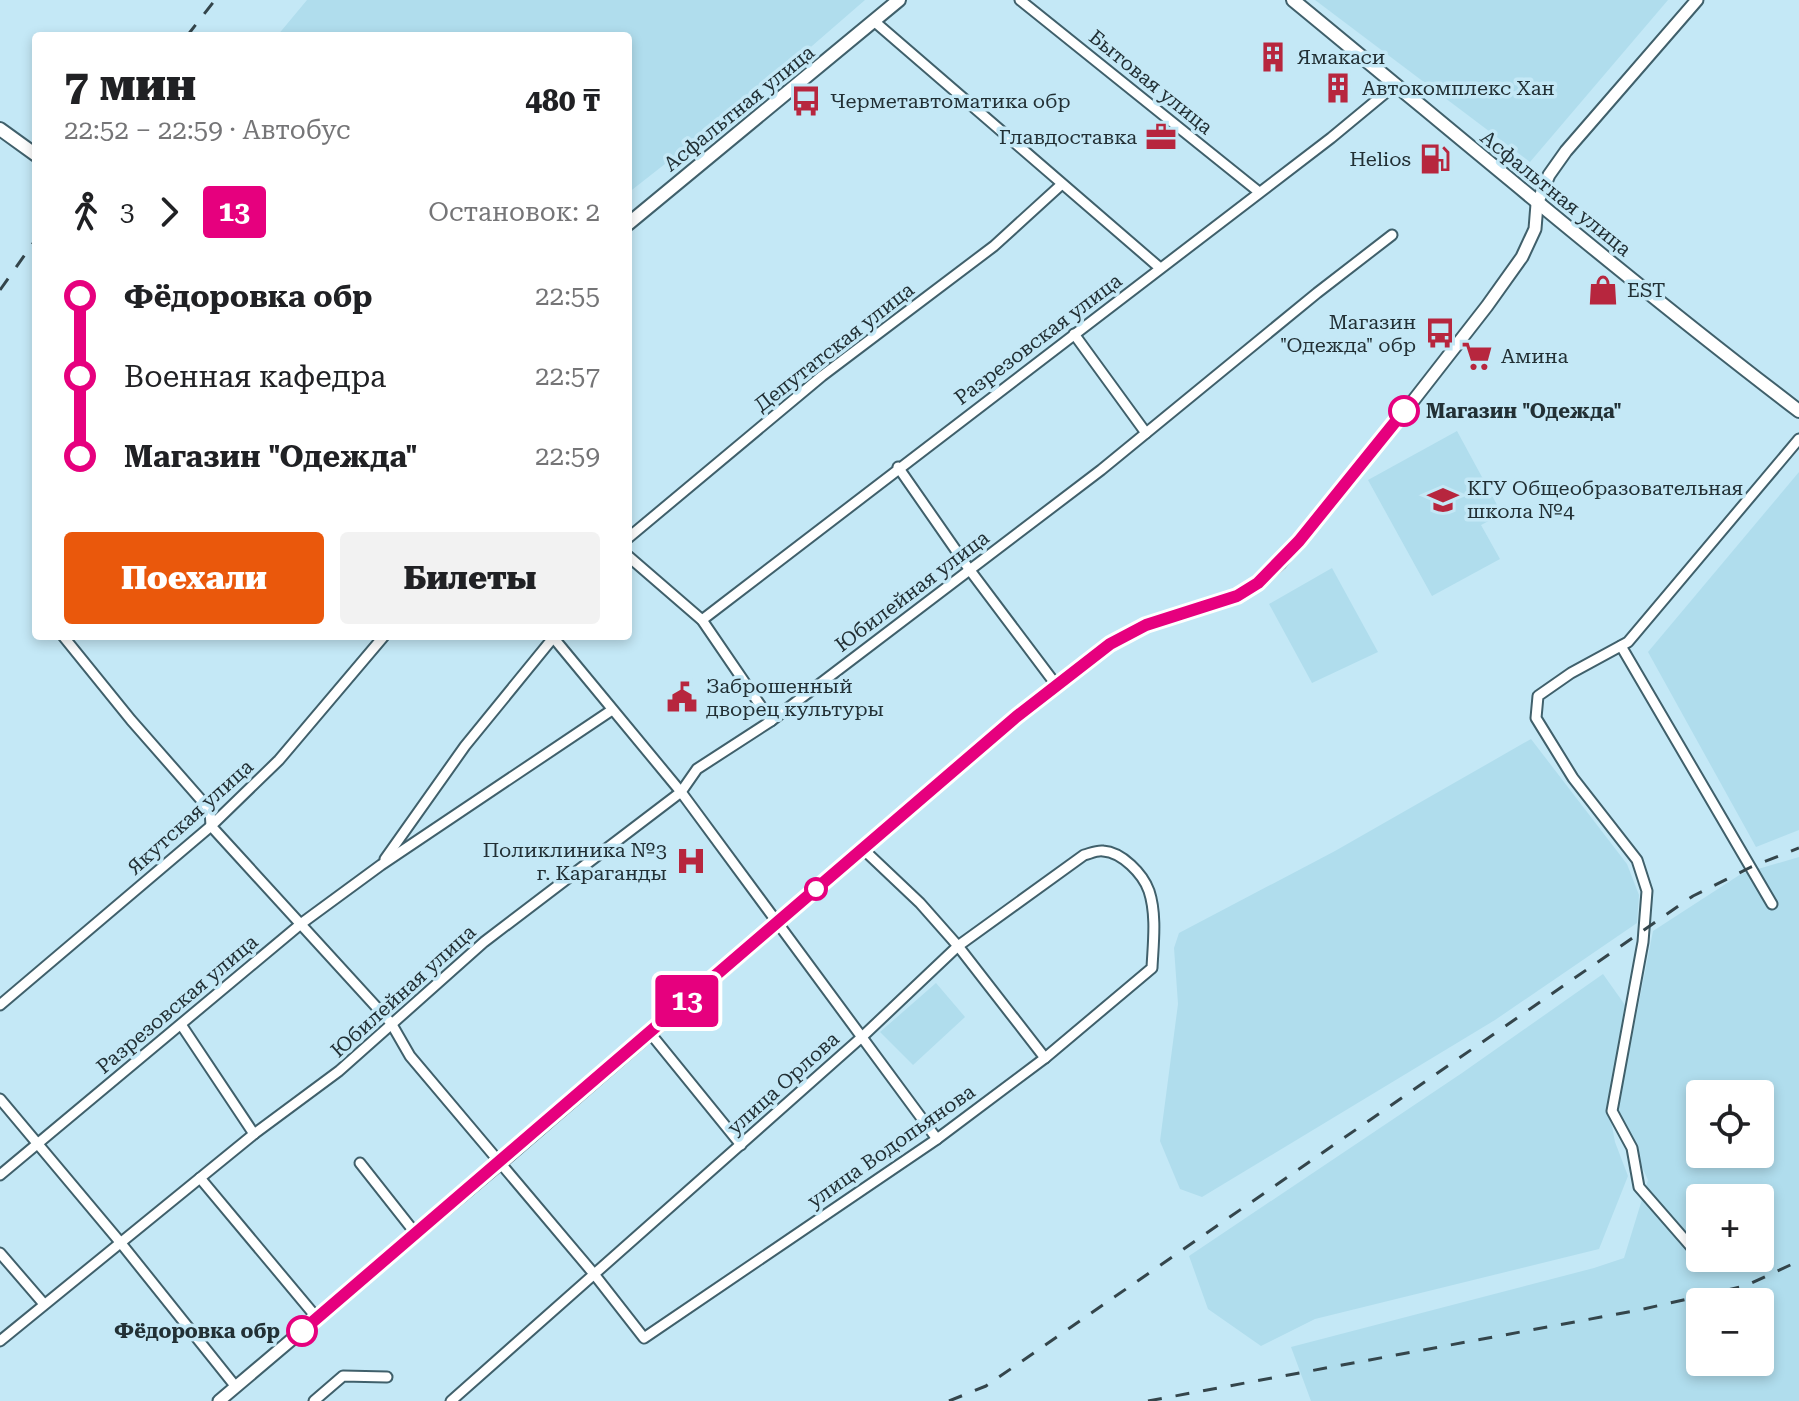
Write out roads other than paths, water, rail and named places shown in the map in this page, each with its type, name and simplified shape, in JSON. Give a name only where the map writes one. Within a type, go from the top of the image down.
[{"type":"main road","name":"Асфальтная улица","points":[[632,221],[899,0]]},
{"type":"main road","name":"Асфальтная улица","points":[[1293,0],[1537,204],[1710,344],[1799,411]]},
{"type":"main road","points":[[0,129],[32,152]]},
{"type":"street","name":"Бытовая улица","points":[[1020,0],[1259,192]]},
{"type":"street","points":[[219,1401],[499,1164],[1016,717],[1110,644],[1146,625],[1237,596],[1258,583],[1280,563],[1496,294],[1522,257],[1535,229],[1537,204],[1549,175],[1566,151],[1697,0]]},
{"type":"street","points":[[875,22],[1160,268]]},
{"type":"street","name":"Разрезовская улица","points":[[702,620],[1331,138],[1395,85]]},
{"type":"street","name":"Депутатская улица","points":[[632,535],[822,376],[994,246],[1062,184]]},
{"type":"street","name":"Юбилейная улица","points":[[0,1341],[254,1134],[339,1071],[484,942],[681,792],[697,769],[771,721],[969,569],[1146,433],[1392,235]]},
{"type":"street","points":[[1074,334],[1146,433]]},
{"type":"street","points":[[1686,1240],[1639,1187],[1632,1148],[1612,1111],[1645,931],[1647,889],[1637,860],[1573,778],[1536,718],[1538,696],[1571,673],[1628,642],[1799,439]]},
{"type":"street","points":[[898,467],[969,569],[1057,686]]},
{"type":"street","points":[[632,559],[702,620],[771,721]]},
{"type":"street","points":[[66,640],[210,810],[211,826],[391,1023],[410,1056],[594,1274]]},
{"type":"street","name":"Якутская улица","points":[[0,1005],[211,826],[279,760],[381,640]]},
{"type":"street","name":"Разрезовская улица","points":[[381,865],[465,746],[550,640]]},
{"type":"street","points":[[554,640],[681,792],[937,1139]]},
{"type":"street","points":[[1621,646],[1772,904]]},
{"type":"street","name":"Разрезовская улица","points":[[0,1175],[302,923],[381,865],[612,710]]},
{"type":"street","points":[[863,849],[920,903],[958,946],[1045,1058]]},
{"type":"street","name":"улица Орлова","points":[[451,1401],[863,1036],[958,946],[1084,855],[1102,851],[1122,858],[1134,868],[1149,891]]},
{"type":"street","name":"улица Водопьянова","points":[[594,1274],[644,1338],[937,1139],[1045,1058],[1152,968],[1153,927],[1149,891]]},
{"type":"street","points":[[182,1026],[254,1134]]},
{"type":"street","points":[[650,1033],[741,1145]]},
{"type":"street","points":[[0,1099],[236,1387]]},
{"type":"street","points":[[360,1163],[416,1234]]},
{"type":"street","points":[[200,1178],[317,1318]]},
{"type":"street","points":[[0,1253],[44,1304]]},
{"type":"street","points":[[314,1401],[343,1376],[387,1377]]},
{"type":"railway","points":[[190,32],[215,0]]},
{"type":"railway","points":[[0,290],[32,245]]},
{"type":"railway","points":[[949,1401],[986,1386],[1693,896],[1751,867],[1799,848]]},
{"type":"railway","points":[[1148,1401],[1639,1310],[1745,1286],[1799,1261]]},
{"type":"place","name":"Ямакаси","points":[[1273,57]]},
{"type":"place","name":"Автокомплекс Хан","points":[[1338,88]]},
{"type":"place","name":"Черметавтоматика обр","points":[[806,101]]},
{"type":"place","name":"Главдоставка","points":[[1161,137]]},
{"type":"place","name":"Helios","points":[[1435,159]]},
{"type":"place","name":"EST","points":[[1603,290]]},
{"type":"place","name":"Магазин \"Одежда\" обр","points":[[1440,333]]},
{"type":"place","name":"Амина","points":[[1477,356]]},
{"type":"place","name":"Магазин \"Одежда\"","points":[[1404,411]]},
{"type":"place","name":"КГУ Общеобразовательная школа №4","points":[[1443,500]]},
{"type":"place","name":"Заброшенный дворец культуры","points":[[682,697]]},
{"type":"place","name":"Поликлиника №3 г. Караганды","points":[[691,861]]},
{"type":"place","name":"Фёдоровка обр","points":[[302,1331]]}]
